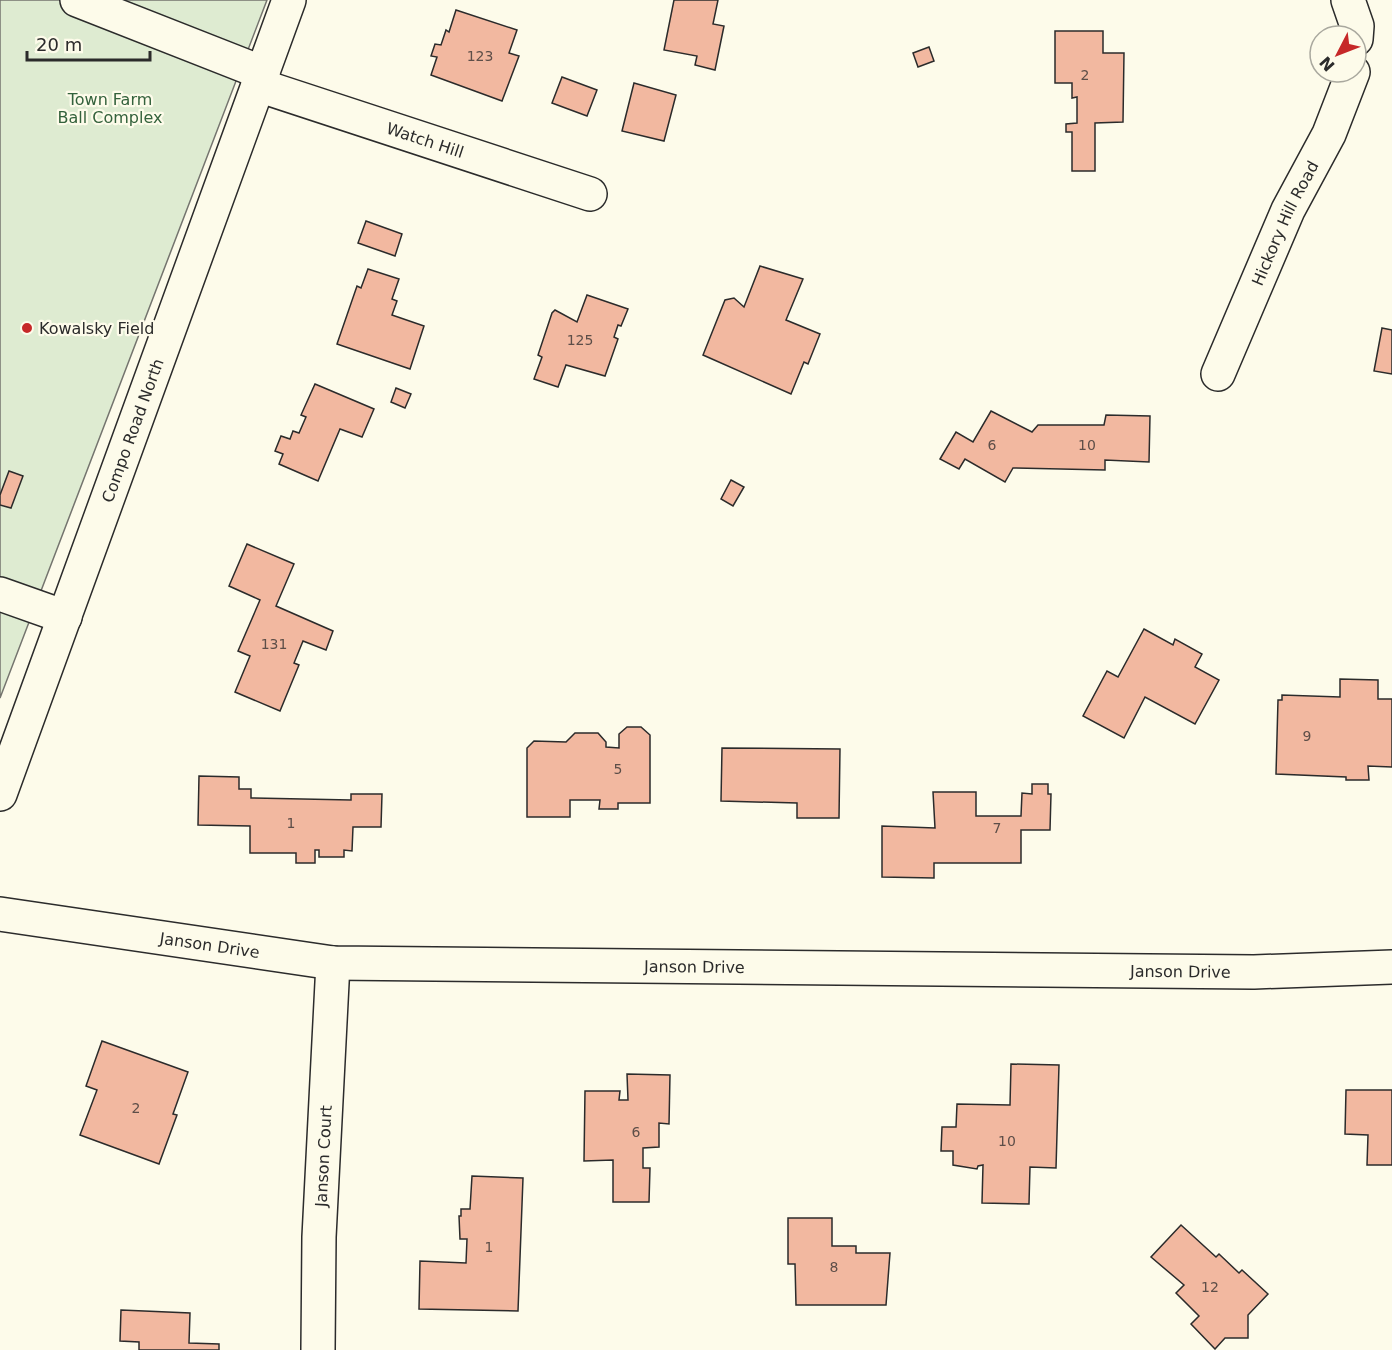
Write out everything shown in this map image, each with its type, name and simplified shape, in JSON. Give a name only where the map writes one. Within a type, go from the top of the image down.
[{"type":"street","name":"Watch Hill","points":[[77,0],[261,79],[590,194]]},
{"type":"street","name":"Compo Road North","points":[[0,794],[289,0]]},
{"type":"street","points":[[1348,0],[1356,24]]},
{"type":"street","name":"Hickory Hill Road","points":[[1218,374],[1288,210],[1329,134],[1348,84]]},
{"type":"street","points":[[0,594],[65,617]]},
{"type":"street","name":"Janson Drive","points":[[0,914],[333,963],[1254,972],[1392,967]]},
{"type":"street","name":"Janson Court","points":[[318,1350],[319,1237],[333,963]]},
{"type":"green space","name":"Town Farm Ball Complex","points":[[0,0],[267,0],[0,698]]},
{"type":"building","points":[[674,0],[718,0],[713,24],[724,26],[715,70],[695,65],[697,56],[664,50]]},
{"type":"building","points":[[456,10],[517,30],[509,53],[519,56],[502,101],[431,75],[437,57],[431,56],[435,44],[441,45],[446,30],[449,32]]},
{"type":"building","points":[[1055,31],[1103,31],[1103,53],[1124,53],[1123,122],[1095,123],[1095,171],[1072,171],[1072,132],[1066,132],[1066,124],[1077,123],[1077,97],[1072,98],[1072,83],[1055,83]]},
{"type":"building","points":[[929,47],[934,61],[918,67],[913,53]]},
{"type":"building","points":[[562,77],[597,90],[587,116],[552,103]]},
{"type":"building","points":[[634,83],[676,95],[664,141],[622,131]]},
{"type":"building","points":[[366,221],[402,234],[395,256],[358,243]]},
{"type":"building","points":[[760,266],[803,279],[786,320],[820,334],[808,364],[804,362],[791,394],[703,355],[725,300],[734,298],[744,307]]},
{"type":"building","points":[[368,269],[399,279],[392,299],[397,301],[392,315],[424,326],[410,369],[337,344],[357,286],[361,288]]},
{"type":"building","points":[[587,295],[628,309],[621,326],[618,325],[614,337],[618,339],[605,376],[566,365],[558,387],[534,379],[542,357],[538,355],[552,313],[555,310],[577,322]]},
{"type":"building","points":[[1382,328],[1392,330],[1392,374],[1374,371]]},
{"type":"building","points":[[315,384],[374,409],[362,437],[340,429],[318,481],[279,464],[283,454],[275,451],[281,436],[290,439],[293,431],[299,433],[306,417],[301,415]]},
{"type":"building","points":[[396,388],[411,394],[405,408],[391,402]]},
{"type":"building","points":[[991,411],[1032,432],[1038,425],[1104,425],[1106,415],[1150,416],[1149,462],[1105,460],[1105,470],[1013,468],[1005,482],[965,459],[959,469],[940,459],[956,432],[973,442]]},
{"type":"building","points":[[9,471],[23,476],[11,508],[0,505],[0,495]]},
{"type":"building","points":[[731,480],[744,487],[733,506],[721,499]]},
{"type":"building","points":[[247,544],[294,564],[276,606],[333,631],[326,650],[303,641],[294,663],[299,665],[280,711],[235,692],[250,656],[238,651],[260,600],[229,586]]},
{"type":"building","points":[[1144,629],[1173,645],[1175,639],[1202,654],[1195,667],[1219,680],[1195,724],[1145,697],[1124,738],[1083,716],[1107,671],[1118,677]]},
{"type":"building","points":[[1340,679],[1378,680],[1378,699],[1392,699],[1392,767],[1368,766],[1369,780],[1276,774],[1278,700],[1282,700],[1282,695],[1340,697]]},
{"type":"building","points":[[627,727],[641,727],[650,735],[650,803],[618,803],[618,809],[599,809],[600,800],[570,800],[570,817],[527,817],[527,748],[534,741],[566,742],[575,733],[598,733],[606,742],[606,747],[619,748],[619,734]]},
{"type":"building","points":[[722,748],[840,749],[839,818],[797,818],[797,803],[721,801]]},
{"type":"building","points":[[199,776],[239,777],[239,789],[251,789],[251,798],[351,800],[351,794],[382,794],[381,827],[353,827],[352,851],[344,850],[344,857],[319,857],[319,850],[315,850],[315,863],[296,863],[296,853],[250,853],[250,826],[198,825]]},
{"type":"building","points":[[1032,784],[1048,784],[1048,794],[1051,794],[1050,830],[1021,830],[1021,863],[934,863],[934,878],[882,877],[882,826],[935,828],[933,792],[976,792],[976,816],[1021,816],[1022,793],[1032,794]]},
{"type":"building","points":[[102,1041],[188,1072],[173,1114],[177,1115],[159,1164],[80,1135],[97,1090],[86,1086]]},
{"type":"building","points":[[1011,1064],[1059,1065],[1056,1168],[1030,1167],[1029,1204],[982,1203],[983,1165],[978,1166],[977,1169],[953,1165],[953,1151],[941,1151],[942,1127],[956,1127],[957,1104],[1010,1105]]},
{"type":"building","points":[[627,1074],[670,1075],[669,1124],[659,1123],[659,1147],[643,1148],[643,1168],[650,1168],[649,1202],[613,1202],[613,1160],[584,1161],[585,1091],[620,1091],[619,1100],[628,1100]]},
{"type":"building","points":[[1346,1090],[1392,1090],[1392,1165],[1367,1165],[1368,1135],[1345,1134]]},
{"type":"building","points":[[472,1176],[523,1178],[518,1311],[419,1309],[420,1261],[466,1263],[467,1239],[460,1239],[459,1216],[461,1216],[461,1209],[470,1209]]},
{"type":"building","points":[[788,1218],[832,1218],[832,1246],[856,1246],[856,1253],[890,1253],[886,1305],[796,1305],[795,1264],[788,1264]]},
{"type":"building","points":[[1181,1225],[1216,1257],[1219,1254],[1239,1273],[1242,1270],[1268,1294],[1248,1315],[1248,1338],[1225,1338],[1215,1349],[1191,1324],[1199,1316],[1176,1293],[1184,1285],[1151,1257]]},
{"type":"building","points":[[121,1310],[190,1313],[189,1343],[219,1344],[219,1350],[139,1350],[139,1342],[120,1341]]},
{"type":"place","name":"Kowalsky Field","points":[[27,328]]}]
